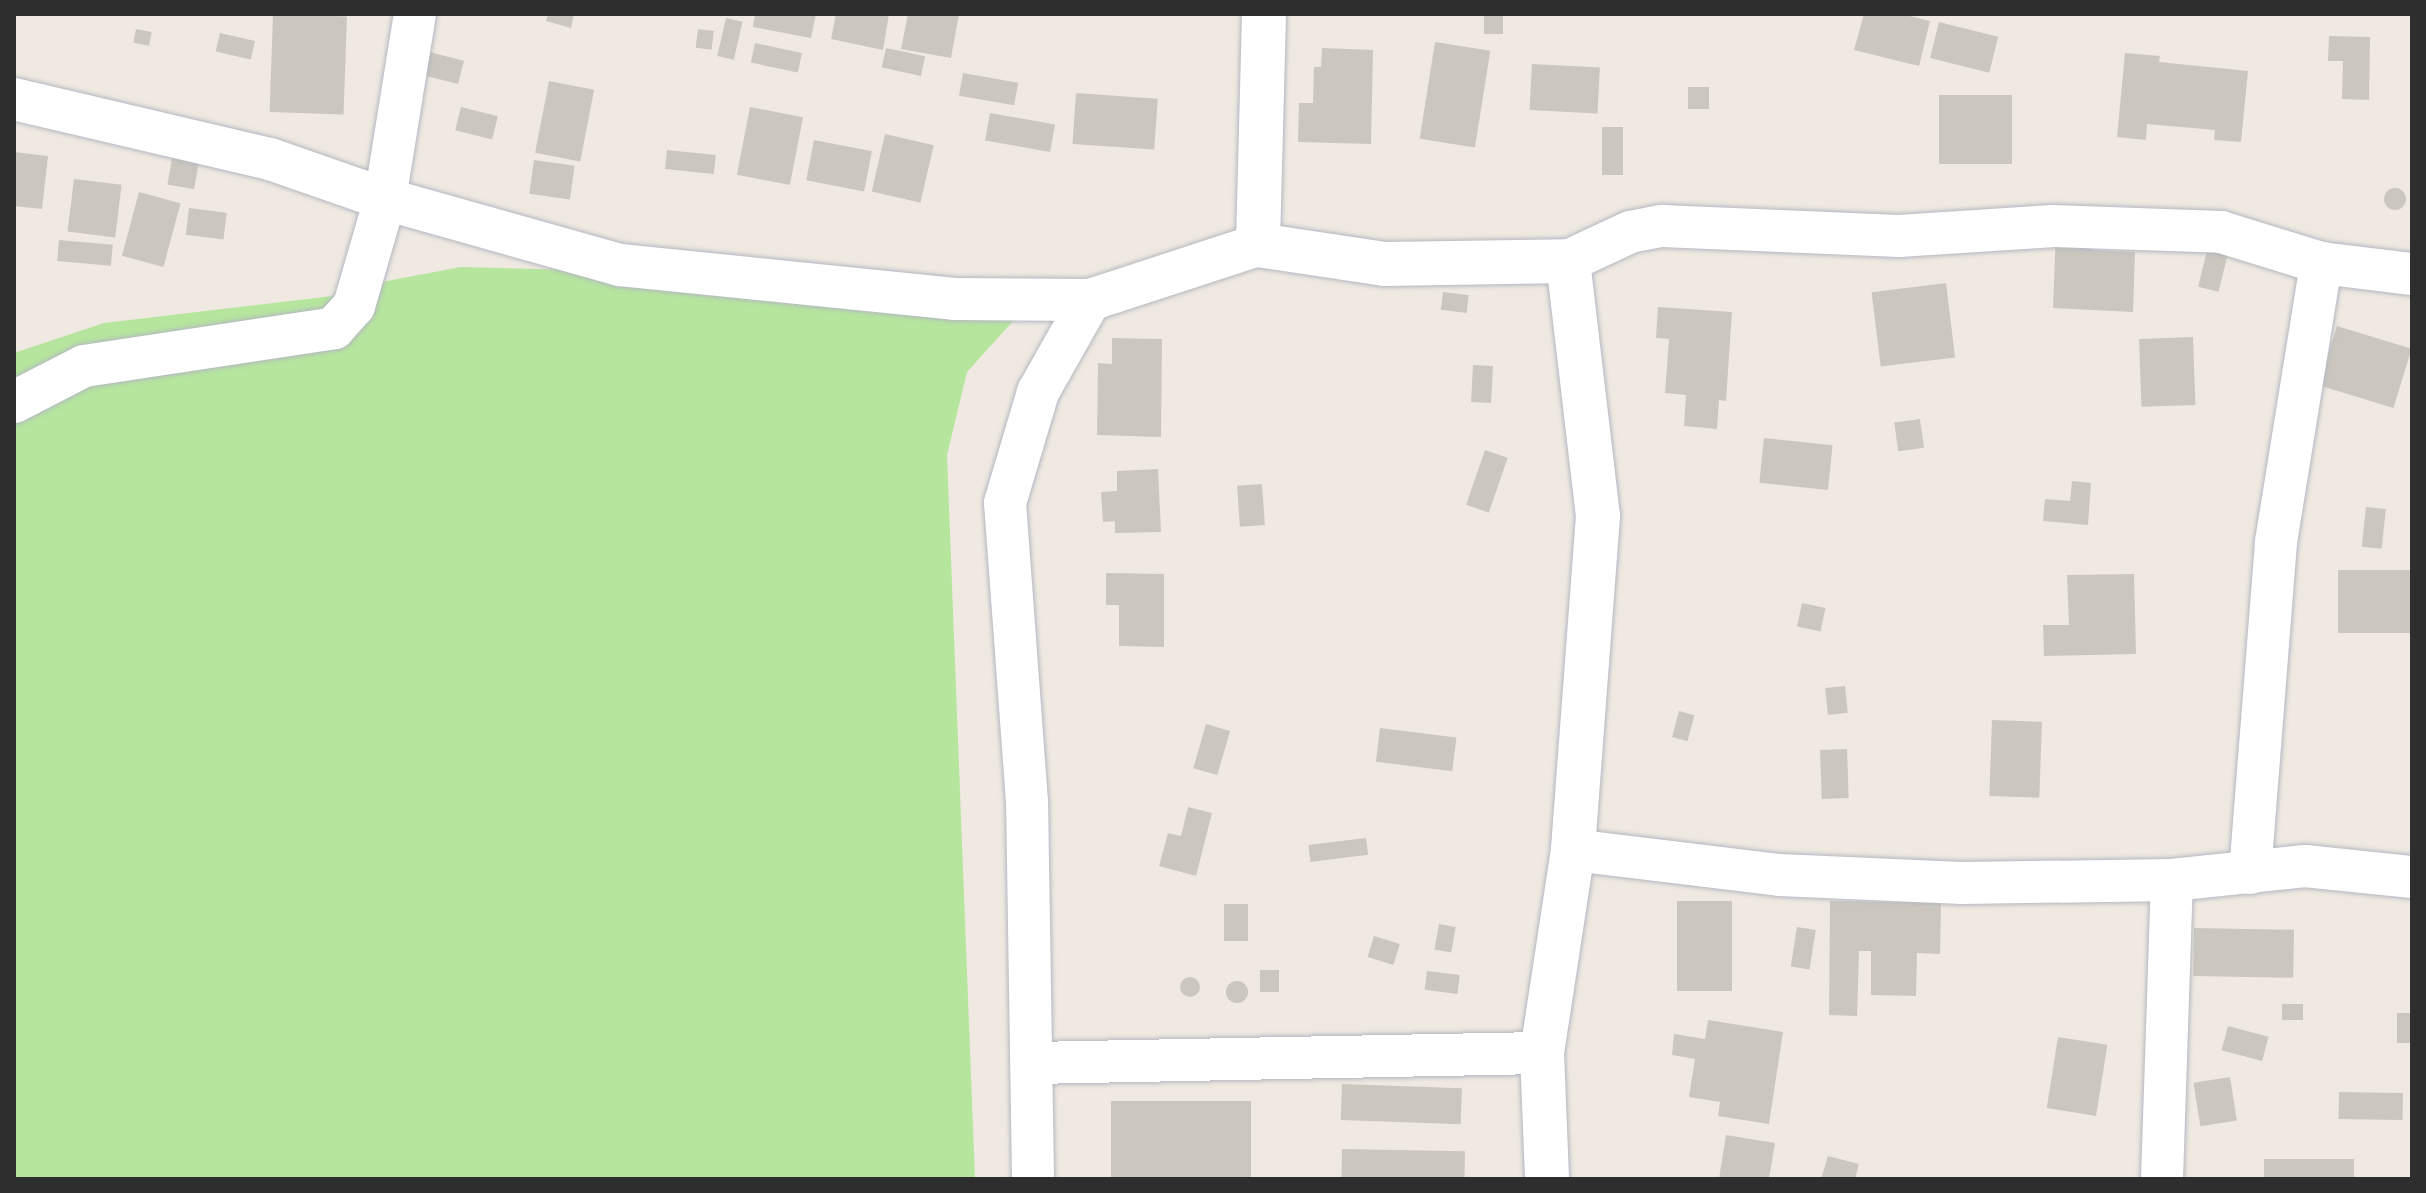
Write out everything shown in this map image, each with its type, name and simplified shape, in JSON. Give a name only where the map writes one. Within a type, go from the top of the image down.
[{"type":"main road","points":[[1264,14],[1258,245],[1385,264],[1568,261],[1598,516],[1573,850],[1542,1053],[1547,1179]]},
{"type":"street","points":[[14,402],[84,366],[334,328],[354,306],[385,199],[415,14]]},
{"type":"street","points":[[14,99],[270,159],[385,199],[620,265],[954,299],[1090,300],[1258,245]]},
{"type":"street","points":[[1568,261],[1630,232],[1662,226],[1899,236],[2053,226],[2221,232],[2321,263],[2412,274]]},
{"type":"street","points":[[2250,873],[2276,542],[2321,263]]},
{"type":"street","points":[[1033,1179],[1027,802],[1005,503],[1038,392],[1090,300]]},
{"type":"street","points":[[1573,850],[1779,875],[1962,883],[2172,880],[2305,866],[2412,877]]},
{"type":"street","points":[[2162,1179],[2172,880]]},
{"type":"street","points":[[1033,1063],[1542,1053]]},
{"type":"green space","points":[[461,267],[572,270],[1022,311],[967,372],[947,455],[975,1179],[14,1179],[14,353],[104,323],[350,294],[350,288]]},
{"type":"building","points":[[273,14],[347,17],[344,115],[270,112]]},
{"type":"building","points":[[548,14],[574,14],[571,28],[546,21]]},
{"type":"building","points":[[755,14],[816,14],[811,38],[753,27]]},
{"type":"building","points":[[836,14],[889,14],[883,50],[831,39]]},
{"type":"building","points":[[908,14],[959,14],[951,58],[901,49]]},
{"type":"building","points":[[1484,14],[1503,14],[1503,34],[1484,34]]},
{"type":"building","points":[[1864,14],[1902,14],[1930,21],[1919,66],[1854,50]]},
{"type":"building","points":[[726,18],[743,22],[734,60],[717,56]]},
{"type":"building","points":[[1939,22],[1998,37],[1989,73],[1930,58]]},
{"type":"building","points":[[136,29],[152,32],[149,46],[133,43]]},
{"type":"building","points":[[698,29],[714,31],[712,50],[696,48]]},
{"type":"building","points":[[220,33],[255,41],[251,60],[216,52]]},
{"type":"building","points":[[2329,36],[2370,37],[2369,100],[2342,99],[2343,61],[2328,61]]},
{"type":"building","points":[[1435,42],[1490,51],[1475,148],[1420,139]]},
{"type":"building","points":[[755,43],[802,53],[798,73],[751,63]]},
{"type":"building","points":[[886,48],[925,56],[921,76],[882,68]]},
{"type":"building","points":[[1322,48],[1373,50],[1371,144],[1298,142],[1299,103],[1313,103],[1314,67],[1321,67]]},
{"type":"building","points":[[429,52],[464,61],[458,84],[423,75]]},
{"type":"building","points":[[2125,53],[2160,56],[2159,62],[2248,71],[2241,142],[2214,140],[2215,130],[2147,124],[2146,140],[2117,137]]},
{"type":"building","points":[[1532,64],[1600,68],[1597,113],[1530,110]]},
{"type":"building","points":[[963,73],[1018,83],[1014,105],[959,96]]},
{"type":"building","points":[[549,81],[594,90],[580,161],[535,153]]},
{"type":"building","points":[[1688,87],[1709,87],[1709,109],[1688,109]]},
{"type":"building","points":[[1076,93],[1158,99],[1154,150],[1072,144]]},
{"type":"building","points":[[1939,95],[2012,95],[2012,164],[1939,164]]},
{"type":"building","points":[[461,107],[498,116],[492,139],[455,130]]},
{"type":"building","points":[[750,107],[803,117],[790,185],[737,175]]},
{"type":"building","points":[[990,113],[1055,124],[1050,152],[985,141]]},
{"type":"building","points":[[1602,127],[1623,127],[1623,175],[1602,175]]},
{"type":"building","points":[[885,134],[934,145],[920,203],[872,191]]},
{"type":"building","points":[[814,140],[872,151],[864,192],[806,180]]},
{"type":"building","points":[[667,150],[716,155],[714,174],[665,169]]},
{"type":"building","points":[[14,152],[48,156],[42,209],[14,206]]},
{"type":"building","points":[[173,153],[200,158],[194,189],[167,185]]},
{"type":"building","points":[[534,160],[575,166],[570,199],[529,194]]},
{"type":"building","points":[[74,179],[122,185],[115,237],[68,232]]},
{"type":"building","points":[[2395,188],[2406,199],[2395,210],[2384,199]]},
{"type":"building","points":[[139,192],[181,203],[163,267],[122,256]]},
{"type":"building","points":[[189,208],[227,213],[223,239],[186,235]]},
{"type":"building","points":[[2056,232],[2093,234],[2092,250],[2135,252],[2133,312],[2053,308]]},
{"type":"building","points":[[59,240],[113,245],[111,266],[57,261]]},
{"type":"building","points":[[2209,243],[2229,248],[2218,292],[2198,287]]},
{"type":"building","points":[[1946,283],[1955,357],[1881,367],[1872,292]]},
{"type":"building","points":[[1443,292],[1469,295],[1467,313],[1441,310]]},
{"type":"building","points":[[1658,307],[1732,312],[1726,401],[1719,400],[1717,429],[1684,426],[1686,395],[1665,393],[1669,339],[1656,338]]},
{"type":"building","points":[[2337,326],[2412,349],[2393,408],[2319,385]]},
{"type":"building","points":[[2193,337],[2195,405],[2141,407],[2139,339]]},
{"type":"building","points":[[1112,338],[1162,339],[1161,437],[1097,435],[1098,363],[1112,364]]},
{"type":"building","points":[[1473,365],[1493,366],[1491,403],[1471,402]]},
{"type":"building","points":[[1920,419],[1924,448],[1898,451],[1894,423]]},
{"type":"building","points":[[1764,438],[1833,445],[1828,490],[1759,483]]},
{"type":"building","points":[[1485,450],[1508,458],[1489,513],[1466,505]]},
{"type":"building","points":[[1158,469],[1161,532],[1115,533],[1115,521],[1103,522],[1101,492],[1117,491],[1117,471]]},
{"type":"building","points":[[2072,481],[2091,483],[2088,525],[2043,521],[2045,499],[2070,501]]},
{"type":"building","points":[[1262,484],[1265,525],[1240,527],[1237,486]]},
{"type":"building","points":[[2366,507],[2386,509],[2382,549],[2362,547]]},
{"type":"building","points":[[2338,570],[2412,570],[2412,633],[2338,633]]},
{"type":"building","points":[[1106,573],[1164,574],[1164,647],[1119,646],[1119,605],[1106,605]]},
{"type":"building","points":[[2134,574],[2136,654],[2044,656],[2043,625],[2069,625],[2067,575]]},
{"type":"building","points":[[1802,603],[1825,608],[1820,631],[1797,626]]},
{"type":"building","points":[[1845,686],[1848,713],[1828,715],[1825,688]]},
{"type":"building","points":[[1679,711],[1694,715],[1687,741],[1672,737]]},
{"type":"building","points":[[1992,720],[2042,722],[2039,798],[1989,796]]},
{"type":"building","points":[[1206,724],[1230,731],[1217,775],[1193,768]]},
{"type":"building","points":[[1380,728],[1456,737],[1452,771],[1376,762]]},
{"type":"building","points":[[1847,749],[1849,798],[1822,799],[1820,750]]},
{"type":"building","points":[[1188,807],[1212,813],[1196,876],[1159,866],[1168,833],[1181,836]]},
{"type":"building","points":[[1366,838],[1368,855],[1311,862],[1308,845]]},
{"type":"building","points":[[1677,901],[1732,901],[1732,991],[1677,991]]},
{"type":"building","points":[[1830,901],[1941,903],[1940,954],[1917,953],[1916,996],[1871,995],[1871,951],[1859,951],[1857,1016],[1829,1015]]},
{"type":"building","points":[[1224,904],[1248,904],[1248,941],[1224,941]]},
{"type":"building","points":[[1439,924],[1456,927],[1451,953],[1434,950]]},
{"type":"building","points":[[1797,927],[1816,930],[1810,969],[1791,967]]},
{"type":"building","points":[[2194,928],[2294,930],[2293,978],[2193,976]]},
{"type":"building","points":[[1374,936],[1400,944],[1393,965],[1368,957]]},
{"type":"building","points":[[1260,970],[1279,970],[1279,992],[1260,992]]},
{"type":"building","points":[[1427,971],[1460,975],[1457,994],[1425,990]]},
{"type":"building","points":[[1186,977],[1194,977],[1200,987],[1194,997],[1186,997],[1180,991],[1180,983]]},
{"type":"building","points":[[1237,981],[1248,992],[1237,1003],[1226,992]]},
{"type":"building","points":[[2282,1004],[2303,1004],[2303,1020],[2282,1020]]},
{"type":"building","points":[[2397,1013],[2412,1013],[2412,1043],[2397,1043]]},
{"type":"building","points":[[1708,1020],[1783,1032],[1769,1124],[1718,1116],[1720,1102],[1689,1097],[1695,1059],[1672,1055],[1674,1034],[1705,1039]]},
{"type":"building","points":[[2228,1026],[2269,1037],[2262,1061],[2222,1050]]},
{"type":"building","points":[[2058,1037],[2107,1045],[2096,1116],[2047,1108]]},
{"type":"building","points":[[2230,1077],[2237,1120],[2200,1126],[2193,1083]]},
{"type":"building","points":[[1342,1084],[1462,1088],[1461,1124],[1341,1120]]},
{"type":"building","points":[[2339,1092],[2403,1093],[2403,1120],[2339,1119]]},
{"type":"building","points":[[1111,1101],[1251,1101],[1251,1178],[1111,1178]]},
{"type":"building","points":[[1726,1135],[1775,1143],[1769,1179],[1719,1179]]},
{"type":"building","points":[[1342,1149],[1465,1151],[1464,1179],[1341,1179]]},
{"type":"building","points":[[1828,1156],[1859,1164],[1855,1179],[1821,1179]]},
{"type":"building","points":[[2264,1159],[2354,1159],[2354,1179],[2264,1179]]}]
